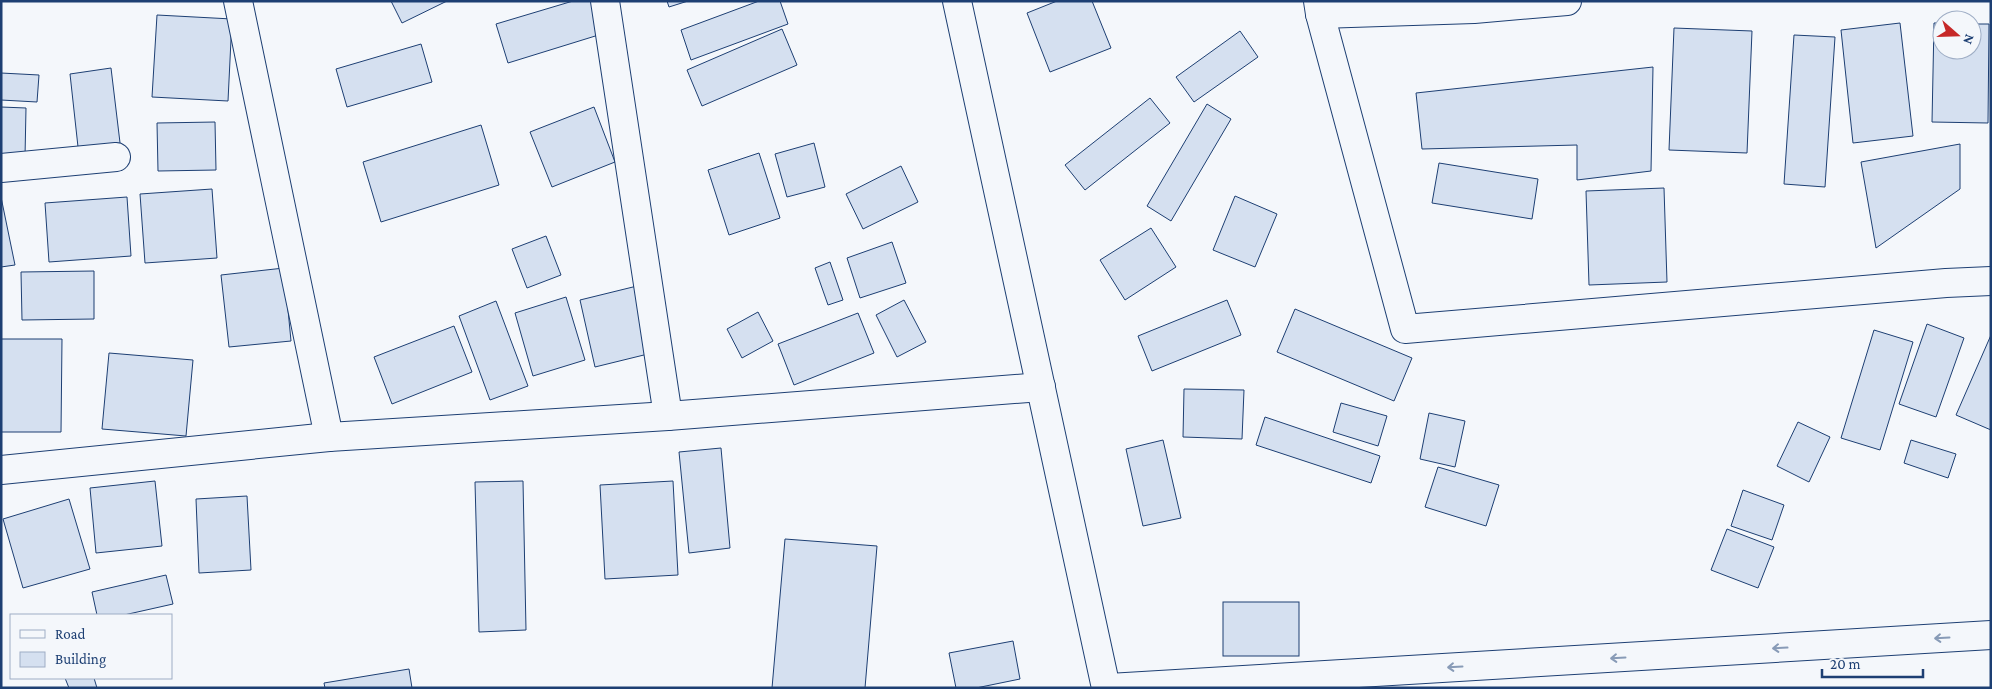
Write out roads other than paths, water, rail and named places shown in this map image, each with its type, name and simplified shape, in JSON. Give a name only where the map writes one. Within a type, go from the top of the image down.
[{"type":"street","points":[[238,1],[329,437]]},
{"type":"street","points":[[605,1],[668,416]]},
{"type":"street","points":[[957,1],[1108,688],[1991,636]]},
{"type":"street","points":[[1567,1],[1474,9],[1319,8],[1405,329],[1946,283],[1991,281]]},
{"type":"street","points":[[1,168],[116,157]]},
{"type":"street","points":[[1,470],[329,437],[668,416],[1041,387]]}]
